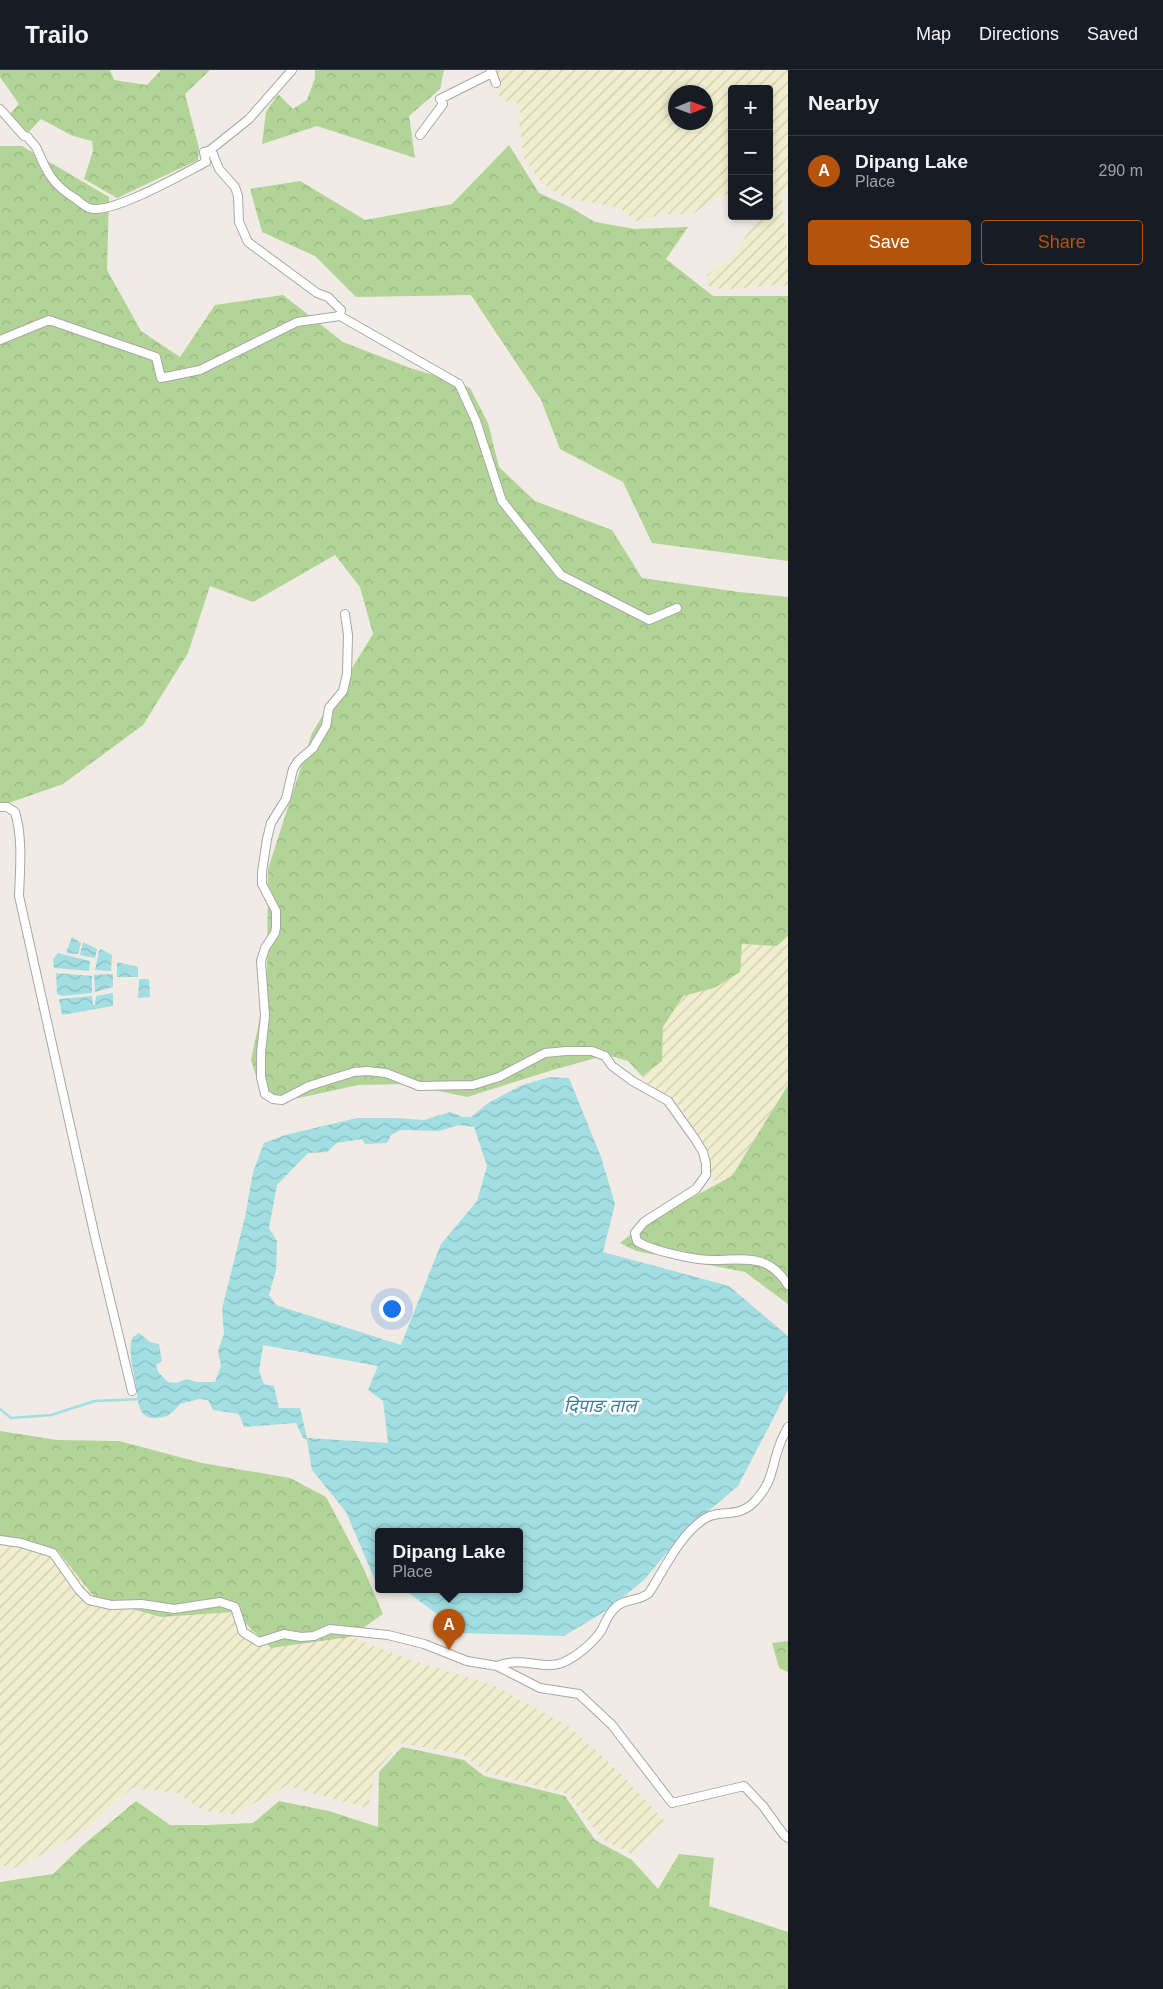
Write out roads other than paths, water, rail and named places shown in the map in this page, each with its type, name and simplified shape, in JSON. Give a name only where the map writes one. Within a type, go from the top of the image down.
[{"type":"street","points":[[0,109],[36,147],[46,170],[65,193],[89,208],[103,209],[129,200],[206,162],[204,152],[209,151],[249,119],[292,70]]},
{"type":"street","points":[[420,135],[443,104],[440,99],[491,72],[496,83]]},
{"type":"street","points":[[209,151],[213,154],[219,168],[235,188],[238,196],[239,222],[248,242],[317,293],[328,297],[341,310],[340,316]]},
{"type":"street","points":[[0,340],[49,320],[156,357],[161,378],[200,370],[297,322],[340,316],[459,384],[476,420],[502,501],[561,575],[649,620],[677,608]]},
{"type":"street","points":[[345,614],[348,635],[346,684],[343,691],[329,708],[326,726],[314,748],[298,761],[293,769],[286,799],[275,815],[269,831],[262,872],[262,884],[276,911],[275,933],[265,948],[260,961],[265,1016],[260,1053],[261,1077],[265,1094],[273,1099],[282,1100],[309,1086],[354,1072],[386,1073],[419,1086],[473,1085],[499,1077],[545,1053],[566,1050],[592,1051],[606,1056],[612,1066],[634,1082],[668,1101],[695,1138],[703,1152],[706,1164],[706,1175],[696,1189],[637,1228],[635,1233],[637,1241],[648,1248],[696,1258],[714,1260],[733,1258],[755,1259],[780,1273],[788,1286]]},
{"type":"street","points":[[0,807],[7,807],[15,812],[19,825],[21,865],[19,896],[95,1237],[132,1391]]},
{"type":"street","points":[[497,1666],[513,1661],[537,1664],[561,1663],[590,1644],[600,1632],[615,1606],[644,1598],[650,1593],[683,1539],[704,1519],[714,1515],[741,1512],[755,1502],[765,1490],[779,1445],[788,1427]]},
{"type":"street","points":[[0,1540],[21,1543],[53,1553],[79,1590],[89,1600],[111,1605],[142,1604],[174,1609],[220,1602],[235,1608],[243,1632],[259,1642],[284,1634],[314,1636],[330,1629],[388,1636],[424,1644],[467,1661],[497,1666],[540,1688],[578,1694],[612,1725],[672,1803],[744,1786],[763,1806],[784,1836],[788,1838]]},
{"type":"water","points":[[72,937],[81,943],[78,954],[66,953]]},
{"type":"water","points":[[83,942],[97,949],[95,958],[80,955]]},
{"type":"water","points":[[101,949],[112,955],[111,971],[95,970]]},
{"type":"water","points":[[58,953],[90,961],[89,971],[54,968],[53,959]]},
{"type":"water","points":[[117,962],[138,967],[138,977],[117,977]]},
{"type":"water","points":[[56,973],[92,976],[92,993],[62,996],[57,994]]},
{"type":"water","points":[[113,974],[113,987],[95,992],[94,975]]},
{"type":"water","points":[[139,979],[149,979],[150,997],[138,998]]},
{"type":"water","points":[[113,993],[113,1006],[62,1015],[59,999],[92,996],[93,1005],[95,1005],[96,996]]},
{"type":"water","name":"दिपाङ ताल","points":[[549,1077],[569,1078],[601,1157],[615,1204],[603,1252],[729,1286],[788,1336],[788,1390],[738,1486],[686,1530],[644,1580],[607,1610],[564,1636],[462,1633],[409,1593],[523,1593],[523,1528],[375,1528],[375,1580],[346,1512],[312,1470],[307,1440],[303,1438],[296,1423],[244,1427],[239,1414],[213,1410],[208,1400],[199,1399],[180,1404],[172,1413],[166,1416],[159,1418],[148,1417],[144,1415],[139,1406],[132,1364],[131,1342],[133,1337],[139,1333],[150,1342],[159,1344],[162,1361],[156,1365],[158,1372],[168,1382],[176,1383],[187,1379],[197,1382],[215,1382],[221,1366],[218,1350],[224,1334],[222,1309],[245,1217],[253,1172],[264,1143],[285,1135],[357,1118],[424,1120],[450,1112],[463,1117],[471,1117],[488,1103],[520,1086]],"holes":[[[459,1125],[474,1127],[487,1166],[477,1201],[441,1244],[401,1345],[276,1305],[269,1295],[276,1270],[277,1241],[269,1228],[277,1185],[308,1153],[327,1152],[337,1143],[362,1139],[365,1144],[387,1143],[391,1135],[401,1130],[439,1131]],[[263,1345],[378,1366],[368,1390],[383,1401],[388,1443],[307,1438],[300,1408],[279,1408],[274,1386],[264,1384],[259,1371]]]},
{"type":"waterway","points":[[0,1409],[11,1418],[51,1415],[95,1401],[141,1399]]},
{"type":"place","name":"Dipang Lake","points":[[449,1650]]}]
